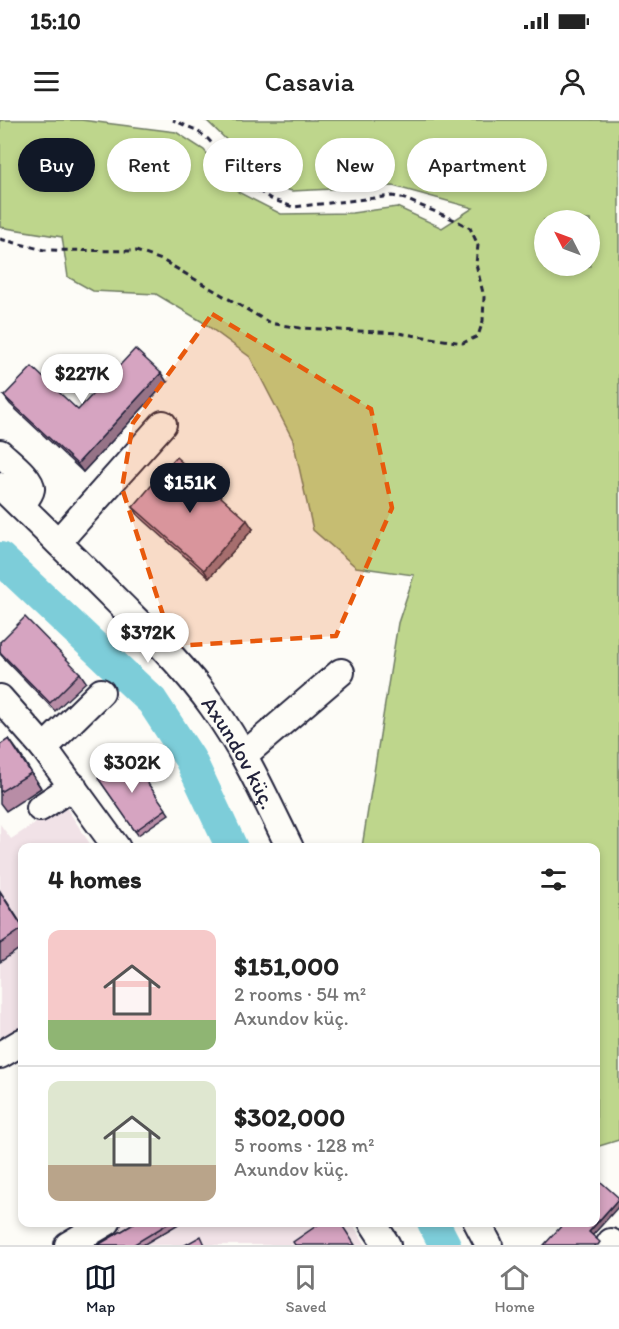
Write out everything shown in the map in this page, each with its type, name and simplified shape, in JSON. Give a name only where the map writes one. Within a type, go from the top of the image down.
[{"type":"street","points":[[58,542],[163,424]]},
{"type":"street","points":[[0,453],[32,485],[31,492],[21,506]]},
{"type":"street","name":"Axundov küç.","points":[[0,486],[58,542],[191,679],[213,707],[244,755],[288,843]]},
{"type":"street","points":[[244,755],[341,672]]},
{"type":"street","points":[[44,748],[101,692]]},
{"type":"street","points":[[0,698],[44,748],[113,843]]},
{"type":"street","points":[[40,808],[73,786]]},
{"type":"street","points":[[0,1055],[18,1044]]},
{"type":"street","points":[[68,1245],[99,1227]]},
{"type":"street","points":[[375,1227],[387,1245]]},
{"type":"street","points":[[480,1227],[489,1245]]},
{"type":"path","points":[[0,239],[44,250],[136,251],[162,260],[270,323],[300,328],[398,333],[463,343],[478,336],[483,321],[484,297],[476,264],[478,244],[470,228],[405,198],[393,196],[293,207],[271,199],[251,186],[208,139],[196,130],[173,120]]},
{"type":"highlighted area","points":[[212,314],[371,409],[392,508],[336,636],[173,646],[122,488],[133,423]]},
{"type":"shaded area","points":[[64,804],[89,843],[18,843],[18,1035],[0,1046],[0,824],[11,839]]},
{"type":"shaded area","points":[[118,1227],[355,1227],[366,1245],[88,1245]]},
{"type":"green space","points":[[0,120],[81,120],[176,132],[185,138],[107,138],[107,192],[191,192],[191,142],[203,149],[203,192],[238,192],[281,214],[352,213],[397,207],[442,228],[473,208],[415,192],[547,192],[547,138],[407,138],[407,190],[395,187],[395,138],[315,138],[315,190],[303,190],[303,138],[225,138],[203,120],[619,120],[619,1140],[600,1146],[600,843],[363,843],[398,623],[414,575],[356,567],[313,530],[293,440],[250,357],[201,321],[156,294],[93,291],[68,277],[62,237],[0,227]]},
{"type":"building","points":[[135,349],[161,373],[77,464],[4,396],[32,367],[78,410]]},
{"type":"building","points":[[176,457],[247,520],[204,570],[133,507]]},
{"type":"building","points":[[25,617],[80,673],[50,703],[0,652],[0,642]]},
{"type":"building","points":[[9,739],[31,773],[0,792],[0,745]]},
{"type":"building","points":[[129,757],[166,809],[135,831],[98,778]]},
{"type":"building","points":[[0,892],[18,920],[18,932],[0,944]]},
{"type":"building","points":[[600,1183],[619,1198],[600,1220]]},
{"type":"building","points":[[129,1227],[163,1227],[133,1245],[98,1245]]},
{"type":"building","points":[[315,1227],[343,1227],[355,1245],[295,1245],[293,1242]]},
{"type":"building","points":[[560,1227],[593,1227],[589,1232],[600,1242],[598,1245],[544,1245]]},
{"type":"building","points":[[201,1236],[205,1245],[185,1245]]},
{"type":"waterway","points":[[0,558],[152,701],[190,759],[230,843]]},
{"type":"waterway","points":[[436,1227],[445,1245]]}]
